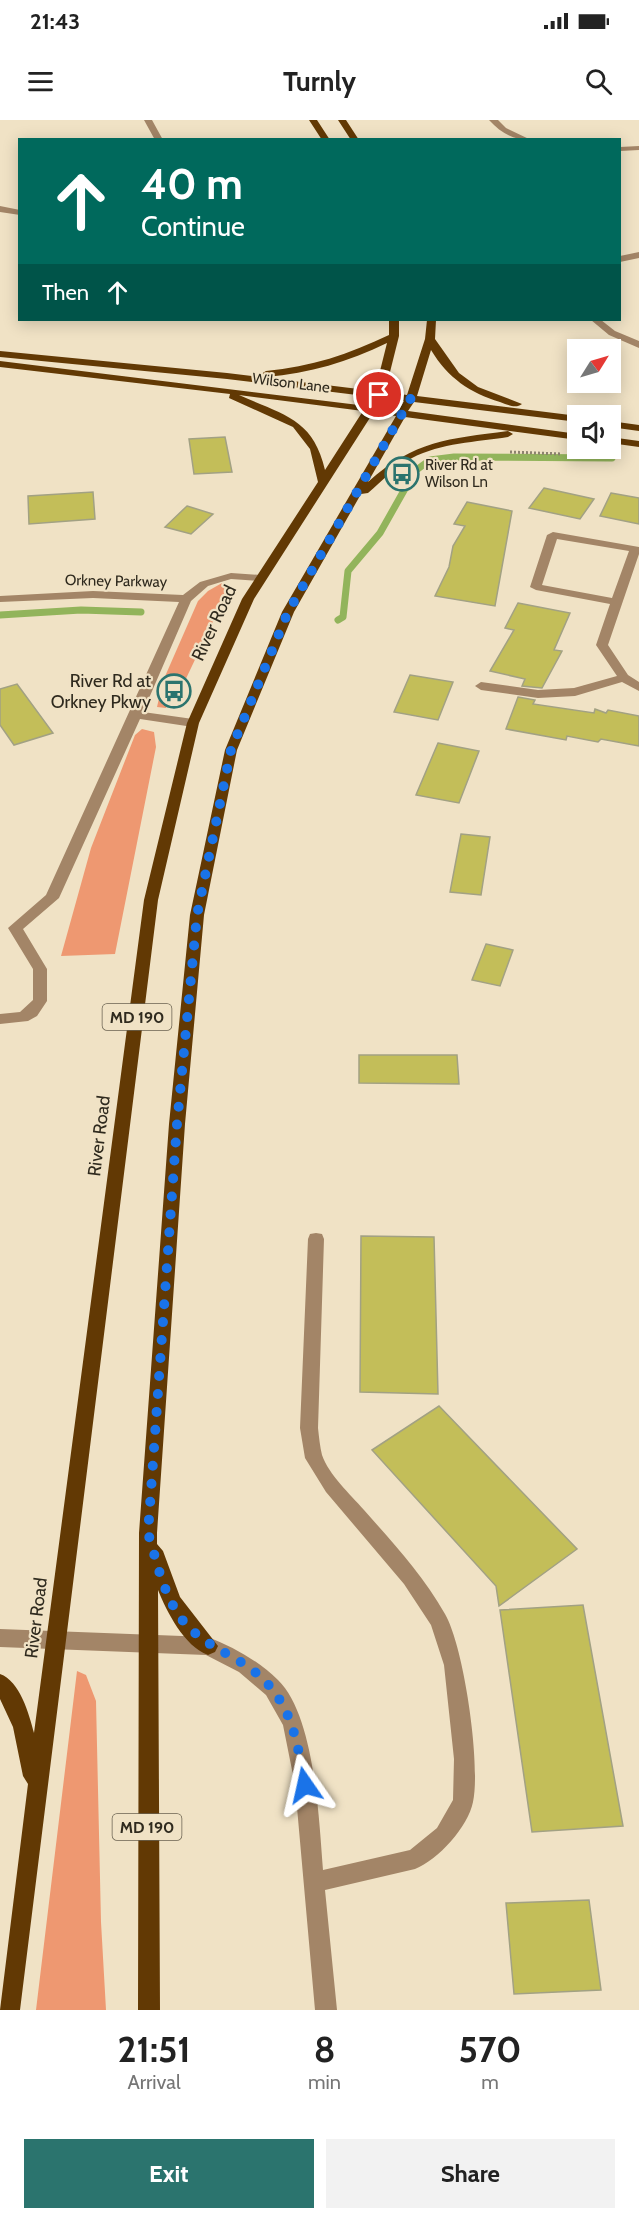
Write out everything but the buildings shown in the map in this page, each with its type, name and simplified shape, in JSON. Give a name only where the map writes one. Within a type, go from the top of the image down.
[{"type":"main road","points":[[314,120],[325,138]]},
{"type":"main road","points":[[342,120],[354,138]]},
{"type":"main road","name":"River Road","points":[[9,2010],[35,1788],[151,900],[193,723],[248,599],[379,395],[394,336],[394,321]]},
{"type":"main road","name":"MD 190","points":[[149,2010],[148,1533],[177,1124],[197,915],[231,750],[288,612],[411,398],[430,339],[432,321]]},
{"type":"main road","points":[[227,376],[304,372],[346,359],[394,336]]},
{"type":"main road","points":[[430,339],[446,367],[463,383],[484,394],[551,415]]},
{"type":"main road","name":"Wilson Lane","points":[[0,354],[227,376],[567,417]]},
{"type":"main road","name":"Wilson Lane","points":[[0,364],[217,389],[567,436]]},
{"type":"main road","points":[[217,389],[297,425],[315,449],[323,483]]},
{"type":"main road","points":[[621,426],[639,428]]},
{"type":"main road","points":[[353,500],[387,471],[420,451],[449,442],[529,432]]},
{"type":"main road","points":[[621,442],[639,444]]},
{"type":"main road","points":[[148,1533],[165,1588],[183,1621],[208,1646]]},
{"type":"main road","points":[[0,1683],[9,1694],[21,1720],[35,1788]]},
{"type":"street","points":[[148,120],[158,138]]},
{"type":"street","points":[[493,120],[503,130],[522,138]]},
{"type":"street","points":[[621,149],[639,148]]},
{"type":"street","points":[[0,209],[18,213]]},
{"type":"street","points":[[621,259],[639,255]]},
{"type":"street","points":[[597,321],[612,333],[639,345]]},
{"type":"street","points":[[617,602],[536,587],[553,535],[635,545],[635,549],[617,602],[602,645],[624,678],[639,687]]},
{"type":"street","name":"Orkney Parkway","points":[[0,599],[74,595],[156,595],[186,599],[204,584],[218,579],[231,576],[261,579]]},
{"type":"street","name":"River Road","points":[[0,1019],[23,1017],[32,1012],[40,1001],[40,969],[15,928],[52,898],[136,715],[186,599]]},
{"type":"street","points":[[481,686],[538,694],[575,693],[624,678]]},
{"type":"street","points":[[136,715],[193,723]]},
{"type":"street","points":[[315,1882],[415,1859],[444,1835],[463,1802],[464,1759],[454,1665],[439,1621],[411,1578],[368,1531],[332,1486],[314,1458],[309,1428],[316,1239]]},
{"type":"street","points":[[0,1638],[208,1646],[246,1666],[273,1688],[293,1723],[305,1785],[326,2010]]},
{"type":"path","points":[[507,452],[567,454]]},
{"type":"shaded area","points":[[222,583],[230,586],[182,687],[174,686],[166,708],[157,707],[163,681],[198,601],[208,591]]},
{"type":"shaded area","points":[[142,729],[154,732],[156,747],[115,954],[61,956],[91,848],[135,735]]},
{"type":"shaded area","points":[[77,1671],[86,1675],[96,1701],[101,1922],[106,2010],[36,2010]]},
{"type":"waterway","points":[[338,620],[343,617],[348,571],[380,533],[415,471],[430,460],[454,457],[567,458]]},
{"type":"waterway","points":[[0,615],[81,610],[141,612]]},
{"type":"place","name":"River Rd at Wilson Ln","points":[[402,474]]},
{"type":"place","name":"River Rd at Orkney Pkwy","points":[[174,691]]},
{"type":"route","points":[[305,1785],[293,1723],[273,1688],[246,1666],[208,1646],[183,1621],[165,1588],[148,1533],[177,1124],[197,915],[231,750],[288,612],[411,398],[379,395]]}]
